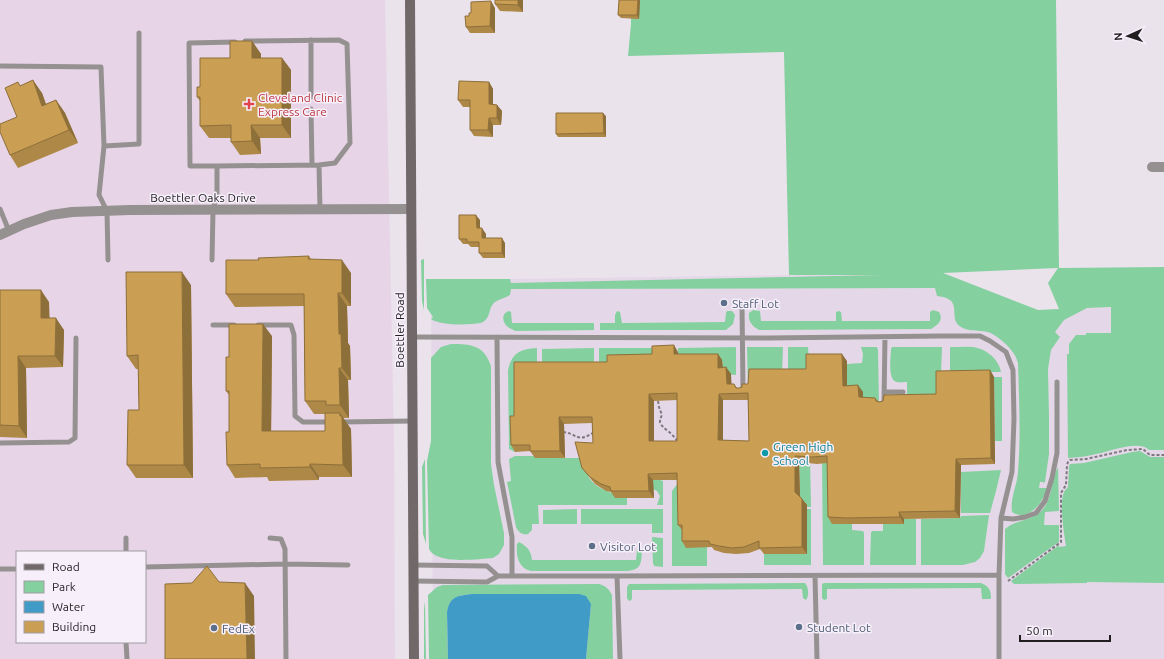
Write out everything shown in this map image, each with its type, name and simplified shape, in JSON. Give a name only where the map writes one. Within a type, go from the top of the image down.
[{"type":"street","name":"Boettler Road","points":[[410,0],[414,659]]},
{"type":"street","points":[[1152,166],[1164,166]]},
{"type":"street","name":"Boettler Oaks Drive","points":[[5,233],[24,224],[51,216],[72,212],[411,209]]},
{"type":"lane","points":[[104,146],[139,144],[139,33]]},
{"type":"lane","points":[[311,40],[311,97]]},
{"type":"lane","points":[[339,40],[347,44],[350,144],[335,163],[319,165],[190,166],[189,43],[339,40]]},
{"type":"lane","points":[[0,66],[101,67],[104,146],[99,195],[107,211],[108,260]]},
{"type":"lane","points":[[312,109],[312,165]]},
{"type":"lane","points":[[319,165],[320,209]]},
{"type":"lane","points":[[212,260],[213,210],[217,194],[217,166]]},
{"type":"lane","points":[[0,209],[5,233]]},
{"type":"lane","points":[[742,305],[743,391]]},
{"type":"lane","points":[[213,325],[236,325]]},
{"type":"lane","points":[[252,325],[291,325],[294,335],[295,416],[303,422],[413,421]]},
{"type":"lane","points":[[412,337],[743,338],[980,336],[990,341],[1006,352],[1013,370],[1012,472],[1001,518],[999,659]]},
{"type":"lane","points":[[496,337],[498,462],[512,537],[512,576]]},
{"type":"lane","points":[[884,405],[885,337]]},
{"type":"lane","points":[[0,443],[69,442],[75,438],[76,338]]},
{"type":"lane","points":[[1001,518],[1013,519],[1036,513],[1045,501],[1052,478],[1057,453],[1057,382]]},
{"type":"lane","points":[[885,392],[903,392]]},
{"type":"lane","points":[[126,538],[126,551]]},
{"type":"lane","points":[[270,538],[281,539],[285,549],[286,659]]},
{"type":"lane","points":[[146,567],[285,564],[348,565]]},
{"type":"lane","points":[[413,565],[487,566],[498,576]]},
{"type":"lane","points":[[0,569],[16,569]]},
{"type":"lane","points":[[413,582],[488,582],[498,576],[999,575]]},
{"type":"lane","points":[[617,576],[620,659]]},
{"type":"lane","points":[[814,576],[817,659]]},
{"type":"lane","points":[[126,643],[127,659]]},
{"type":"path","points":[[658,401],[662,415],[660,420],[661,424],[675,436],[679,445]]},
{"type":"path","points":[[557,433],[568,432],[577,438],[582,438],[594,432],[596,427]]},
{"type":"path","points":[[594,432],[599,434]]},
{"type":"path","points":[[999,587],[1061,542],[1061,493],[1066,484],[1066,465],[1070,460],[1086,459],[1127,450],[1139,449],[1150,455],[1164,455]]},
{"type":"shaded area","points":[[0,0],[385,0],[394,439],[395,659],[0,659]]},
{"type":"shaded area","points":[[942,273],[1038,310],[1164,305],[1164,659],[433,659],[431,280]]},
{"type":"green space","points":[[631,0],[1056,0],[1059,268],[1164,267],[1164,450],[1149,450],[1144,447],[1130,446],[1089,456],[1068,458],[1067,354],[1069,354],[1069,344],[1076,335],[1086,335],[1086,333],[1111,333],[1111,307],[1087,308],[1064,320],[1055,332],[1060,337],[1051,350],[1048,369],[1049,454],[1045,482],[1040,482],[1039,488],[1047,488],[1039,505],[1024,515],[1018,515],[1012,512],[1019,458],[1020,418],[1017,360],[1012,351],[999,338],[985,331],[967,330],[961,327],[955,319],[951,301],[937,296],[935,288],[511,289],[510,295],[495,302],[487,319],[481,323],[448,324],[431,319],[433,317],[427,308],[426,279],[510,279],[511,283],[881,275],[789,275],[784,52],[628,56],[631,24]],"holes":[[[1058,268],[1048,283],[1059,309],[1038,310],[943,273]]]},
{"type":"green space","points":[[424,259],[424,310],[422,301],[421,260]]},
{"type":"green space","points":[[753,310],[760,311],[761,321],[836,321],[836,312],[839,311],[841,312],[842,321],[930,321],[930,312],[933,310],[939,312],[941,320],[931,329],[759,330],[752,325],[749,319],[749,313]]},
{"type":"green space","points":[[617,311],[620,312],[622,323],[725,322],[727,311],[732,311],[735,315],[733,324],[726,330],[600,330],[600,323],[615,323],[615,315]]},
{"type":"green space","points":[[506,312],[511,312],[512,323],[594,323],[594,330],[515,331],[504,323],[503,318]]},
{"type":"green space","points":[[451,344],[465,344],[476,347],[485,354],[491,366],[491,464],[504,533],[504,545],[499,554],[493,558],[468,560],[449,559],[433,554],[429,549],[427,461],[431,441],[431,358],[441,347]]},
{"type":"green space","points":[[736,347],[736,375],[723,374],[722,360],[678,361],[678,348]]},
{"type":"green space","points":[[747,347],[783,347],[782,375],[748,391]]},
{"type":"green space","points":[[788,347],[808,347],[810,375],[788,375]]},
{"type":"green space","points":[[861,347],[877,347],[878,350],[879,404],[847,392],[847,364],[862,363],[863,354]]},
{"type":"green space","points":[[892,347],[942,347],[940,401],[907,402],[907,382],[897,382],[892,377],[890,362]]},
{"type":"green space","points":[[950,347],[972,347],[987,352],[995,360],[1001,372],[950,377]]},
{"type":"green space","points":[[537,348],[537,369],[515,423],[515,452],[509,449],[508,370],[514,356],[526,349]]},
{"type":"green space","points":[[594,348],[594,368],[542,369],[542,349]]},
{"type":"green space","points":[[599,348],[675,348],[599,383]]},
{"type":"green space","points":[[994,377],[1002,377],[1002,441],[995,441]]},
{"type":"green space","points":[[1140,451],[1150,457],[1164,457],[1164,583],[1087,582],[1014,584],[1011,581],[1059,545],[1059,547],[1066,546],[1062,519],[1062,503],[1064,492],[1068,487],[1070,464],[1084,463]]},
{"type":"green space","points":[[515,456],[535,456],[535,458],[583,458],[586,471],[590,479],[598,487],[627,498],[627,505],[538,505],[539,524],[532,524],[532,530],[528,534],[522,534],[516,527],[507,482],[511,481],[509,459]]},
{"type":"green space","points":[[810,457],[811,507],[800,507],[799,458]]},
{"type":"green space","points":[[822,457],[832,457],[832,523],[852,524],[852,530],[863,531],[864,565],[823,565]]},
{"type":"green space","points":[[425,459],[426,544],[423,534],[422,467]]},
{"type":"green space","points":[[1058,467],[1059,511],[1045,512],[1044,525],[1059,525],[1059,542],[1008,578],[1005,574],[1005,529],[1012,524],[1036,515],[1041,511],[1048,499]]},
{"type":"green space","points":[[1001,470],[990,513],[961,513],[961,472]]},
{"type":"green space","points":[[660,473],[660,480],[663,481],[663,505],[657,505],[660,496],[657,491],[653,489],[653,474]]},
{"type":"green space","points":[[678,483],[686,547],[707,547],[707,566],[672,566],[672,491]]},
{"type":"green space","points":[[577,509],[577,524],[543,524],[543,510]]},
{"type":"green space","points":[[581,509],[663,509],[663,533],[652,533],[652,524],[581,524]]},
{"type":"green space","points":[[807,509],[811,509],[811,565],[764,565],[764,554],[807,554]]},
{"type":"green space","points":[[989,515],[984,551],[980,558],[975,562],[963,565],[921,565],[921,519],[960,518],[961,516]]},
{"type":"green space","points":[[904,519],[916,519],[916,565],[870,565],[871,532],[883,531],[883,524],[904,523]]},
{"type":"green space","points":[[652,537],[663,538],[663,567],[654,566]]},
{"type":"green space","points":[[519,542],[525,546],[531,554],[532,560],[636,560],[637,550],[640,549],[642,551],[640,565],[636,569],[628,571],[531,571],[523,567],[519,561],[517,544]]},
{"type":"green space","points":[[805,583],[808,592],[808,597],[806,600],[803,598],[802,589],[632,590],[632,599],[630,601],[627,598],[627,587],[629,584]]},
{"type":"green space","points":[[981,583],[989,588],[991,598],[982,599],[981,588],[827,589],[827,599],[824,600],[822,598],[822,584]]},
{"type":"green space","points":[[599,584],[607,588],[612,595],[613,659],[586,659],[591,604],[472,594],[458,596],[452,600],[448,607],[448,659],[429,659],[428,595],[437,587],[443,585]]},
{"type":"green space","points":[[425,601],[426,659],[424,659],[424,609]]},
{"type":"water","points":[[472,594],[579,594],[586,596],[591,604],[586,659],[448,659],[448,607],[452,600],[458,596]]},
{"type":"building","points":[[495,0],[518,0],[518,5],[495,4]]},
{"type":"building","points":[[619,0],[638,0],[637,15],[618,15]]},
{"type":"building","points":[[491,1],[490,26],[466,27],[465,16],[469,16],[469,13],[471,13],[471,2]]},
{"type":"building","name":"Cleveland Clinic Express Care","points":[[230,41],[252,41],[252,58],[282,58],[282,125],[251,125],[252,141],[231,142],[231,125],[200,126],[200,97],[197,97],[197,87],[200,87],[200,58],[230,58]]},
{"type":"building","points":[[33,80],[42,106],[56,100],[69,130],[10,155],[0,132],[0,124],[17,117],[5,88],[18,82],[20,86]]},
{"type":"building","points":[[459,81],[489,82],[489,104],[497,105],[497,118],[489,118],[488,130],[470,130],[470,100],[458,100]]},
{"type":"building","points":[[556,113],[603,113],[604,133],[556,134]]},
{"type":"building","points":[[459,215],[476,215],[477,228],[482,228],[482,238],[502,238],[502,253],[479,253],[479,242],[467,242],[467,239],[459,239]]},
{"type":"building","points":[[309,256],[308,259],[342,260],[342,293],[338,293],[342,368],[339,368],[340,405],[326,405],[326,401],[305,401],[304,294],[226,294],[226,260],[259,260],[258,258]]},
{"type":"building","points":[[126,272],[182,272],[184,465],[127,465],[128,410],[139,410],[138,355],[127,356]]},
{"type":"building","points":[[0,290],[41,290],[41,318],[56,318],[55,356],[18,356],[19,426],[0,425]]},
{"type":"building","points":[[229,324],[263,324],[262,431],[325,431],[325,413],[340,413],[340,416],[342,416],[343,465],[310,464],[310,467],[260,468],[260,464],[227,465],[226,432],[229,432],[229,391],[226,391],[226,357],[229,357]]},
{"type":"building","name":"Green High School","points":[[674,345],[674,354],[718,354],[718,368],[726,367],[727,384],[734,384],[736,388],[742,387],[742,384],[748,384],[749,369],[806,369],[806,354],[842,354],[843,386],[858,385],[859,397],[875,398],[876,401],[879,402],[883,401],[884,395],[936,394],[936,371],[990,370],[991,458],[956,459],[955,511],[899,512],[900,517],[847,518],[828,517],[827,456],[795,456],[795,492],[802,499],[802,547],[759,548],[759,541],[744,547],[732,548],[710,544],[709,541],[682,541],[682,525],[678,525],[677,473],[648,474],[649,491],[611,491],[610,487],[601,484],[590,477],[582,468],[575,442],[593,443],[592,417],[559,417],[560,451],[530,451],[530,445],[511,445],[510,416],[514,416],[514,362],[607,362],[607,355],[652,354],[652,346]],"holes":[[[677,393],[677,441],[649,441],[649,394]],[[748,393],[749,441],[718,440],[719,394]]]},
{"type":"building","name":"FedEx","points":[[207,566],[219,582],[245,583],[247,659],[165,659],[165,584],[192,583]]},
{"type":"place","name":"Cleveland Clinic Express Care","points":[[249,104]]},
{"type":"place","name":"Staff Lot","points":[[724,303]]},
{"type":"place","name":"Green High School","points":[[765,453]]},
{"type":"place","name":"Visitor Lot","points":[[592,546]]},
{"type":"place","name":"Student Lot","points":[[799,627]]},
{"type":"place","name":"FedEx","points":[[214,628]]}]
